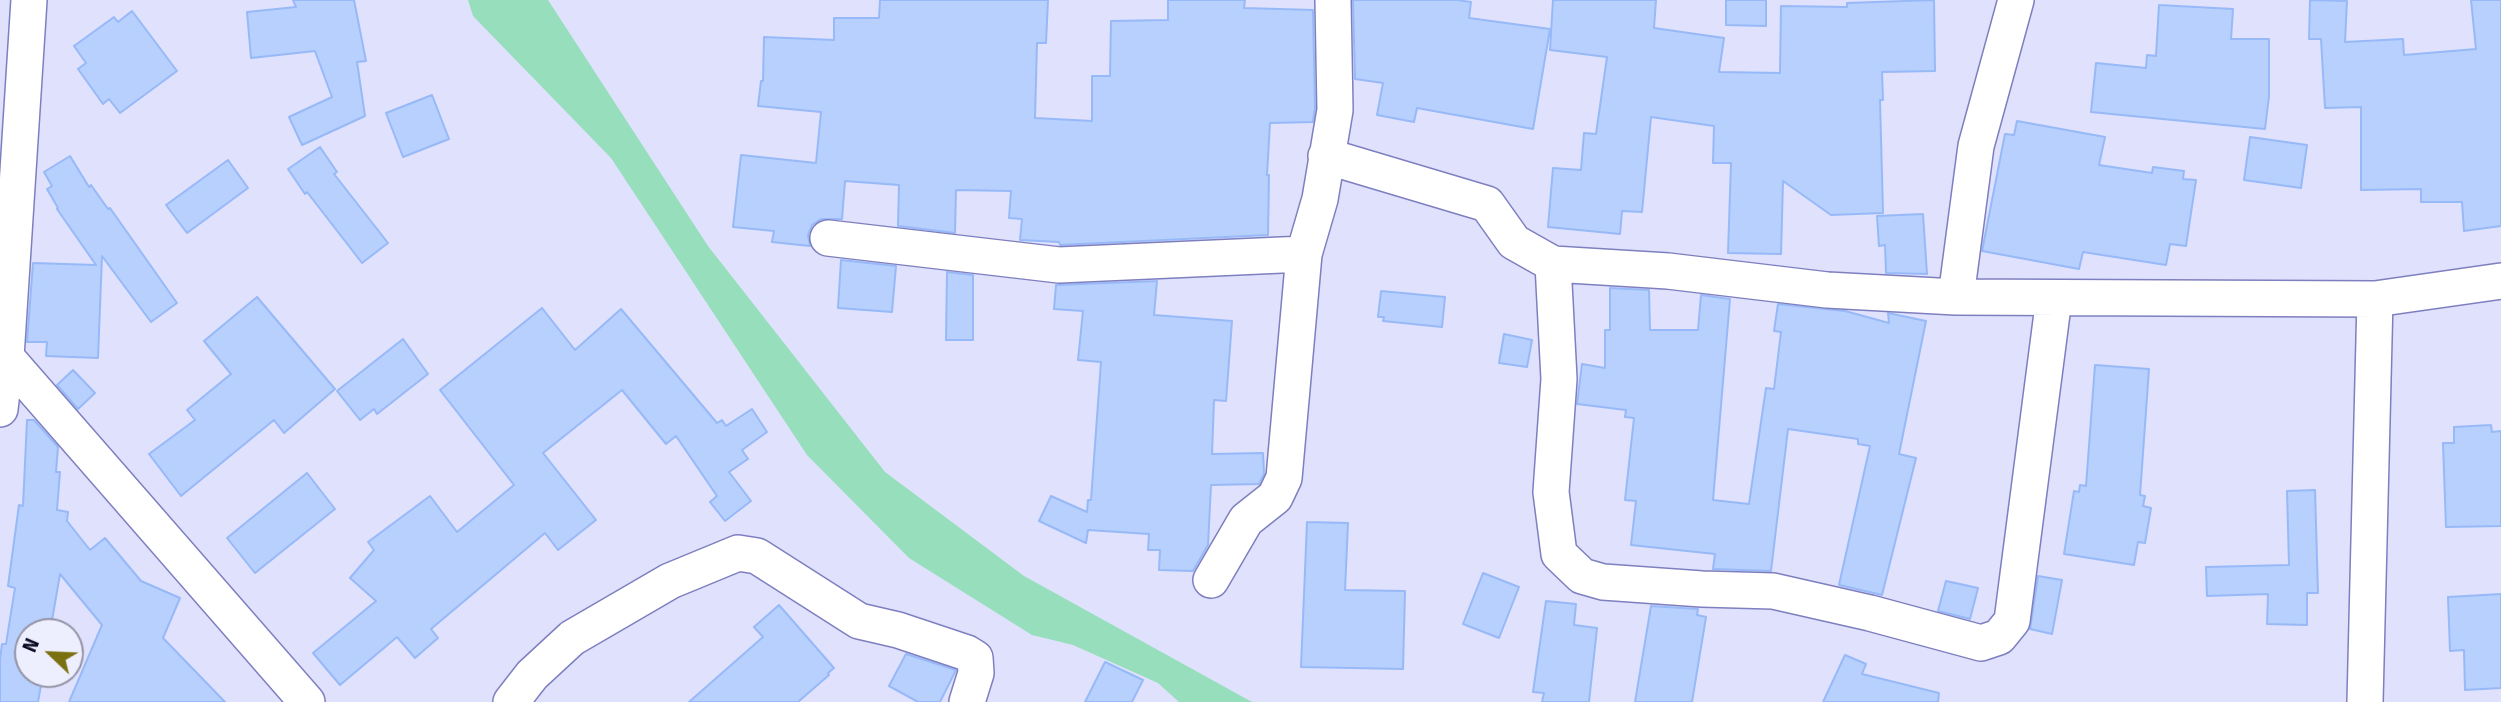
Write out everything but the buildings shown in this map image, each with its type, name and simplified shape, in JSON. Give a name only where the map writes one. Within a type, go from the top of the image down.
[{"type":"street","points":[[0,408],[6,357],[6,250],[29,0]]},
{"type":"street","points":[[1211,580],[1246,520],[1275,497],[1284,478],[1304,254],[1320,200],[1335,110],[1333,0]]},
{"type":"street","points":[[1956,297],[1976,146],[2017,0]]},
{"type":"street","points":[[1326,156],[1487,204],[1514,242],[1553,264],[1668,271],[1827,290],[1956,297],[2375,299],[2501,281]]},
{"type":"street","points":[[828,238],[1059,265],[1304,254]]},
{"type":"street","points":[[1553,264],[1559,379],[1551,492],[1559,554],[1582,576],[1603,582],[1773,591],[1870,613],[1981,643],[1999,637],[2012,621],[2054,298]]},
{"type":"street","points":[[2365,702],[2375,299]]},
{"type":"street","points":[[6,357],[307,702]]},
{"type":"street","points":[[511,702],[532,675],[572,638],[670,581],[738,553],[757,556],[859,621],[898,630],[975,658],[976,673],[967,702]]},
{"type":"shaded area","points":[[468,0],[548,0],[708,246],[885,472],[1024,576],[1252,702],[1179,702],[1158,683],[1073,645],[1032,635],[909,558],[807,455],[611,158],[473,16]]}]
